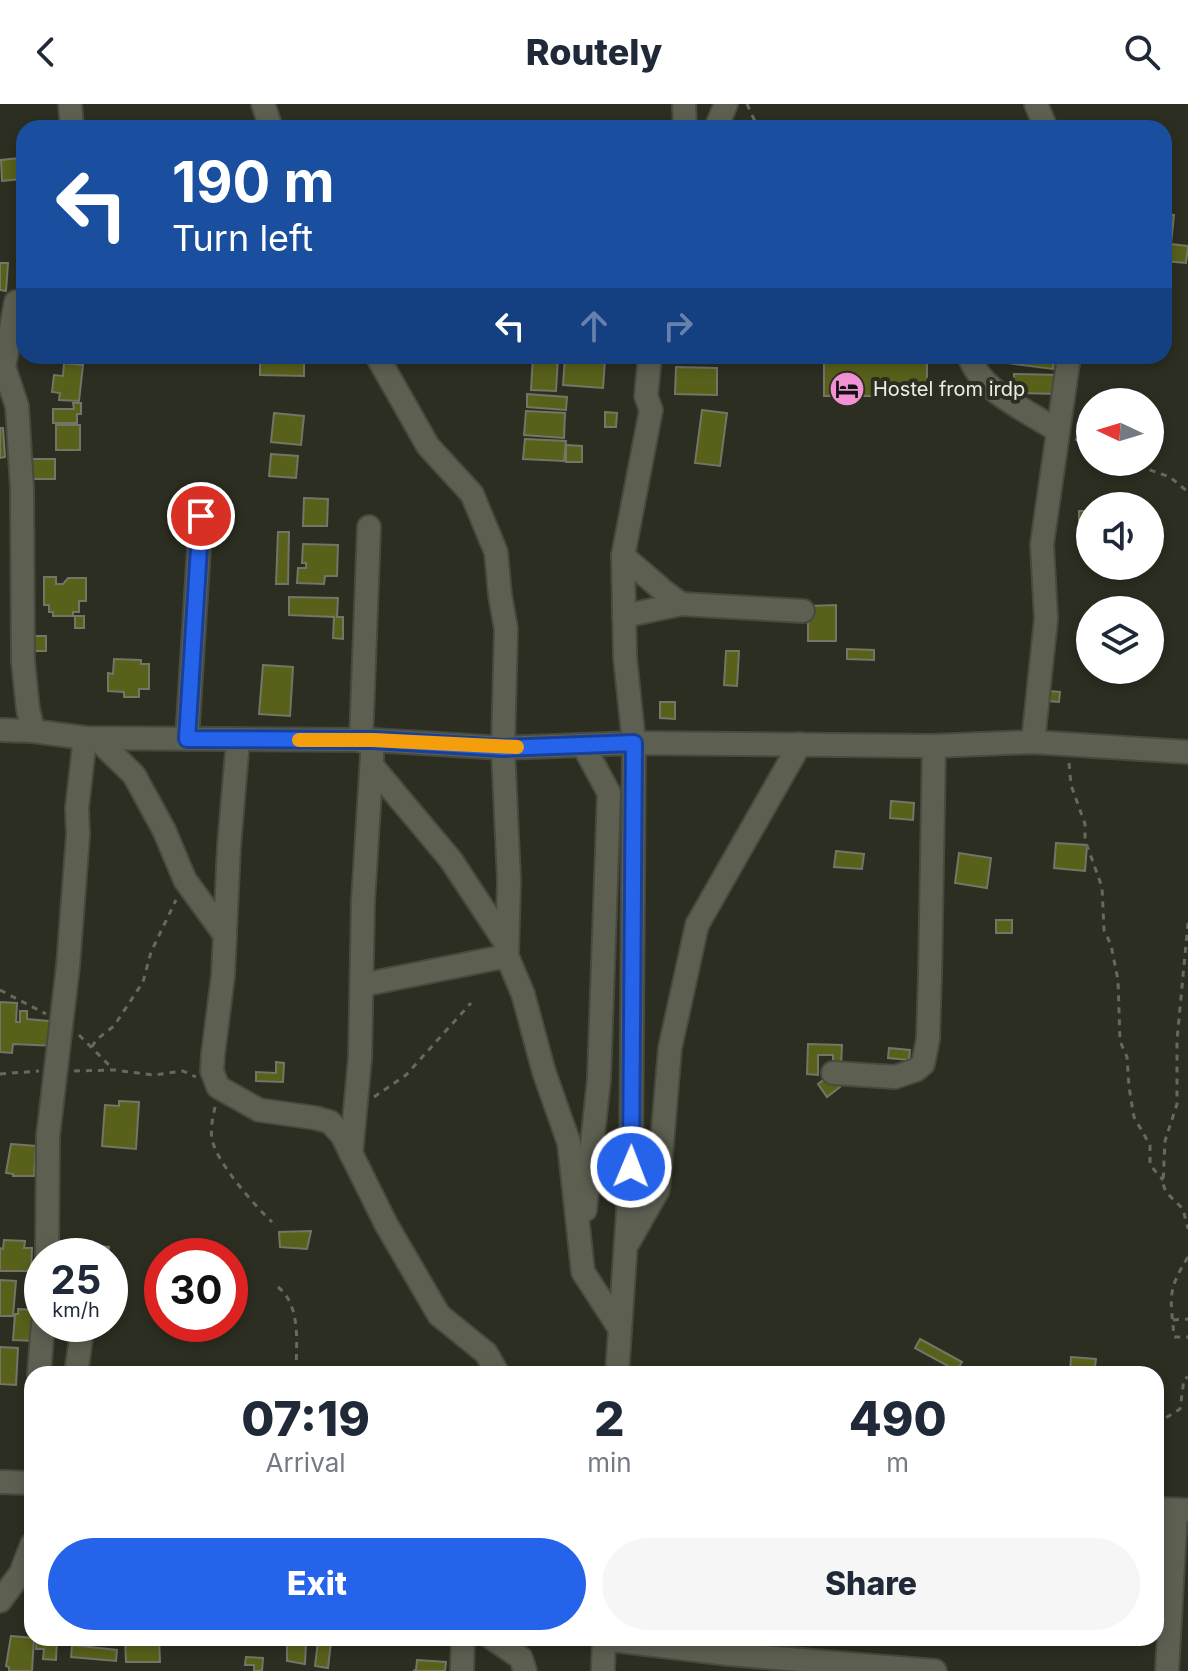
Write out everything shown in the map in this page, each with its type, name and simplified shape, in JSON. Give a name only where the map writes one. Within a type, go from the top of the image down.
[{"type":"street","points":[[13,302],[4,367],[17,406],[22,488],[23,661],[33,731]]},
{"type":"street","points":[[382,364],[428,446],[472,494],[496,552],[506,629],[503,748],[509,880],[507,951]]},
{"type":"street","points":[[618,1366],[631,1167],[634,743],[625,657],[623,556],[651,410],[646,396],[649,364]]},
{"type":"street","points":[[972,364],[987,384],[1058,431]]},
{"type":"street","points":[[1033,742],[1046,619],[1042,544],[1068,364]]},
{"type":"street","points":[[187,739],[201,516]]},
{"type":"street","points":[[351,1154],[373,767],[367,741],[369,527]]},
{"type":"street","points":[[623,556],[681,604]]},
{"type":"street","points":[[624,616],[681,604],[803,611]]},
{"type":"street","points":[[0,730],[91,738],[367,741],[503,748],[634,743],[934,746],[1033,742],[1188,752]]},
{"type":"street","points":[[91,738],[134,775],[164,830],[185,880],[225,935]]},
{"type":"street","points":[[47,1238],[48,1136],[62,1021],[78,835],[77,808],[91,738]]},
{"type":"street","points":[[238,740],[221,1003],[213,1063],[218,1087],[259,1110],[330,1122],[342,1135],[386,1224],[439,1315],[486,1353],[493,1366]]},
{"type":"street","points":[[626,1246],[658,1190],[670,1048],[697,925],[800,744]]},
{"type":"street","points":[[581,1250],[599,1079],[609,793],[583,745]]},
{"type":"street","points":[[833,1073],[895,1077],[916,1070],[923,1064],[930,1001],[934,746]]},
{"type":"street","points":[[373,767],[451,860],[507,951],[569,1143],[583,1272],[620,1329]]},
{"type":"street","points":[[362,985],[507,951]]},
{"type":"street","points":[[40,1366],[42,1342]]},
{"type":"street","points":[[77,1366],[80,1342]]},
{"type":"street","points":[[0,1482],[24,1483]]},
{"type":"street","points":[[1167,1671],[1173,1510]]},
{"type":"street","points":[[0,1601],[24,1565]]},
{"type":"street","points":[[462,1671],[463,1646]]},
{"type":"street","points":[[504,1646],[521,1658],[525,1671]]},
{"type":"street","points":[[603,1671],[604,1646]]},
{"type":"street","points":[[646,1646],[729,1662],[935,1671]]},
{"type":"path","points":[[1164,475],[1188,492]]},
{"type":"path","points":[[1069,743],[1071,785],[1085,824],[1085,840],[1102,887],[1104,930],[1111,945],[1118,980],[1120,1041],[1127,1057],[1131,1106],[1150,1145],[1150,1165],[1163,1180]]},
{"type":"path","points":[[92,1047],[114,1026],[143,982],[151,952],[185,880]]},
{"type":"path","points":[[1188,923],[1177,1040],[1177,1104],[1165,1141],[1163,1180],[1166,1192],[1183,1209],[1188,1229]]},
{"type":"path","points":[[0,990],[31,1009],[62,1021],[114,1070]]},
{"type":"path","points":[[354,1110],[406,1075],[471,1003]]},
{"type":"path","points":[[0,1074],[114,1070],[154,1075],[183,1071],[218,1087],[212,1141],[249,1199],[272,1222]]},
{"type":"path","points":[[1188,1257],[1171,1288],[1170,1306],[1174,1337],[1188,1337]]},
{"type":"path","points":[[278,1287],[291,1301],[296,1330],[296,1366]]},
{"type":"path","points":[[1173,1320],[1188,1319]]},
{"type":"path","points":[[1164,1419],[1180,1409],[1184,1379],[1188,1377]]},
{"type":"building","points":[[16,158],[16,180],[2,181],[1,160]]},
{"type":"building","points":[[1172,244],[1188,246],[1186,263],[1172,262]]},
{"type":"building","points":[[0,263],[8,263],[6,291],[0,290]]},
{"type":"building","points":[[64,364],[83,365],[79,401],[59,400],[60,393],[52,392],[54,375],[63,376]]},
{"type":"building","points":[[260,364],[304,364],[304,376],[260,375]]},
{"type":"building","points":[[533,364],[558,364],[556,391],[531,390]]},
{"type":"building","points":[[564,364],[605,364],[603,388],[563,385]]},
{"type":"building","points":[[824,364],[927,364],[927,396],[914,396],[913,386],[884,387],[885,396],[824,396]]},
{"type":"building","points":[[1014,364],[1054,364],[1053,369]]},
{"type":"building","points":[[676,367],[717,368],[717,395],[675,394]]},
{"type":"building","points":[[1014,374],[1062,375],[1061,394],[1013,393]]},
{"type":"building","points":[[527,394],[567,397],[566,410],[527,407]]},
{"type":"building","points":[[73,403],[81,403],[77,423],[53,423],[53,409],[74,409]]},
{"type":"building","points":[[702,410],[727,413],[720,466],[695,463]]},
{"type":"building","points":[[526,411],[565,413],[564,438],[524,435]]},
{"type":"building","points":[[605,412],[617,413],[616,427],[605,427]]},
{"type":"building","points":[[274,413],[304,416],[301,445],[271,442]]},
{"type":"building","points":[[56,425],[80,425],[80,450],[56,450]]},
{"type":"building","points":[[0,428],[3,428],[5,457],[0,458]]},
{"type":"building","points":[[525,439],[566,441],[564,461],[523,459]]},
{"type":"building","points":[[566,445],[582,446],[582,462],[566,462]]},
{"type":"building","points":[[271,454],[298,456],[296,478],[269,476]]},
{"type":"building","points":[[28,459],[55,459],[55,479],[28,479]]},
{"type":"building","points":[[304,498],[328,499],[327,526],[303,526]]},
{"type":"building","points":[[278,532],[289,532],[288,584],[276,584]]},
{"type":"building","points":[[303,544],[338,545],[337,576],[325,576],[324,584],[297,583],[298,568],[306,568],[306,563],[302,563]]},
{"type":"building","points":[[44,577],[56,577],[56,584],[63,584],[68,578],[86,578],[86,601],[79,601],[79,612],[73,612],[73,616],[53,616],[53,612],[49,612],[49,605],[44,605]]},
{"type":"building","points":[[289,597],[338,598],[337,617],[343,617],[343,639],[333,638],[334,617],[289,615]]},
{"type":"building","points":[[836,605],[836,641],[808,641],[808,606]]},
{"type":"building","points":[[75,616],[84,616],[84,628],[75,628]]},
{"type":"building","points":[[31,636],[46,636],[46,651],[32,651]]},
{"type":"building","points":[[847,649],[874,650],[874,660],[847,659]]},
{"type":"building","points":[[726,651],[739,651],[737,686],[724,685]]},
{"type":"building","points":[[114,659],[141,660],[141,664],[149,664],[149,689],[139,689],[139,697],[124,697],[124,692],[108,691],[108,673],[113,674]]},
{"type":"building","points":[[263,665],[293,667],[290,716],[259,714]]},
{"type":"building","points":[[1049,691],[1060,692],[1059,702],[1048,701]]},
{"type":"building","points":[[660,702],[675,702],[675,719],[660,718]]},
{"type":"building","points":[[891,801],[914,803],[913,820],[890,818]]},
{"type":"building","points":[[1056,843],[1087,845],[1085,871],[1054,868]]},
{"type":"building","points":[[836,851],[864,854],[862,869],[834,867]]},
{"type":"building","points":[[959,853],[991,858],[987,888],[955,883]]},
{"type":"building","points":[[996,920],[1012,920],[1012,933],[996,933]]},
{"type":"building","points":[[0,1002],[17,1003],[16,1022],[20,1022],[20,1011],[27,1011],[27,1019],[59,1022],[56,1046],[13,1044],[12,1053],[0,1052]]},
{"type":"building","points":[[808,1044],[842,1045],[841,1067],[833,1066],[833,1055],[818,1055],[818,1075],[807,1074]]},
{"type":"building","points":[[889,1048],[910,1050],[909,1060],[888,1058]]},
{"type":"building","points":[[276,1062],[284,1063],[283,1082],[256,1081],[256,1072],[276,1073]]},
{"type":"building","points":[[831,1074],[840,1087],[827,1097],[818,1084]]},
{"type":"building","points":[[119,1101],[139,1102],[136,1149],[102,1146],[105,1105],[119,1106]]},
{"type":"building","points":[[11,1144],[36,1146],[34,1176],[6,1173]]},
{"type":"building","points":[[311,1231],[307,1249],[280,1247],[279,1232]]},
{"type":"building","points":[[4,1240],[24,1241],[24,1271],[0,1271],[0,1248],[3,1249]]},
{"type":"building","points":[[0,1280],[16,1281],[13,1316],[0,1316]]},
{"type":"building","points":[[18,1309],[24,1309],[24,1341],[13,1340],[15,1314],[18,1314]]},
{"type":"building","points":[[920,1339],[962,1362],[960,1366],[948,1366],[915,1348]]},
{"type":"building","points":[[0,1347],[18,1348],[16,1385],[0,1384]]},
{"type":"building","points":[[1071,1357],[1096,1359],[1095,1366],[1070,1366]]},
{"type":"building","points":[[11,1636],[24,1637],[24,1646],[34,1646],[32,1671],[9,1671],[6,1666]]},
{"type":"building","points":[[36,1646],[57,1646],[56,1660],[43,1659],[44,1649],[36,1649]]},
{"type":"building","points":[[72,1646],[117,1650],[116,1661],[71,1657]]},
{"type":"building","points":[[125,1646],[159,1646],[160,1662],[126,1662]]},
{"type":"building","points":[[287,1646],[306,1646],[305,1664],[287,1661]]},
{"type":"building","points":[[317,1646],[331,1646],[328,1668],[315,1666]]},
{"type":"building","points":[[246,1657],[263,1658],[262,1671],[254,1671],[254,1665],[245,1665]]},
{"type":"building","points":[[417,1660],[446,1662],[445,1671],[413,1671],[416,1670]]},
{"type":"slow traffic","points":[[299,740],[517,747]]},
{"type":"place","name":"Hostel from irdp","points":[[847,389]]},
{"type":"route","points":[[201,516],[187,739],[373,740],[503,748],[634,743],[631,1167]]}]
